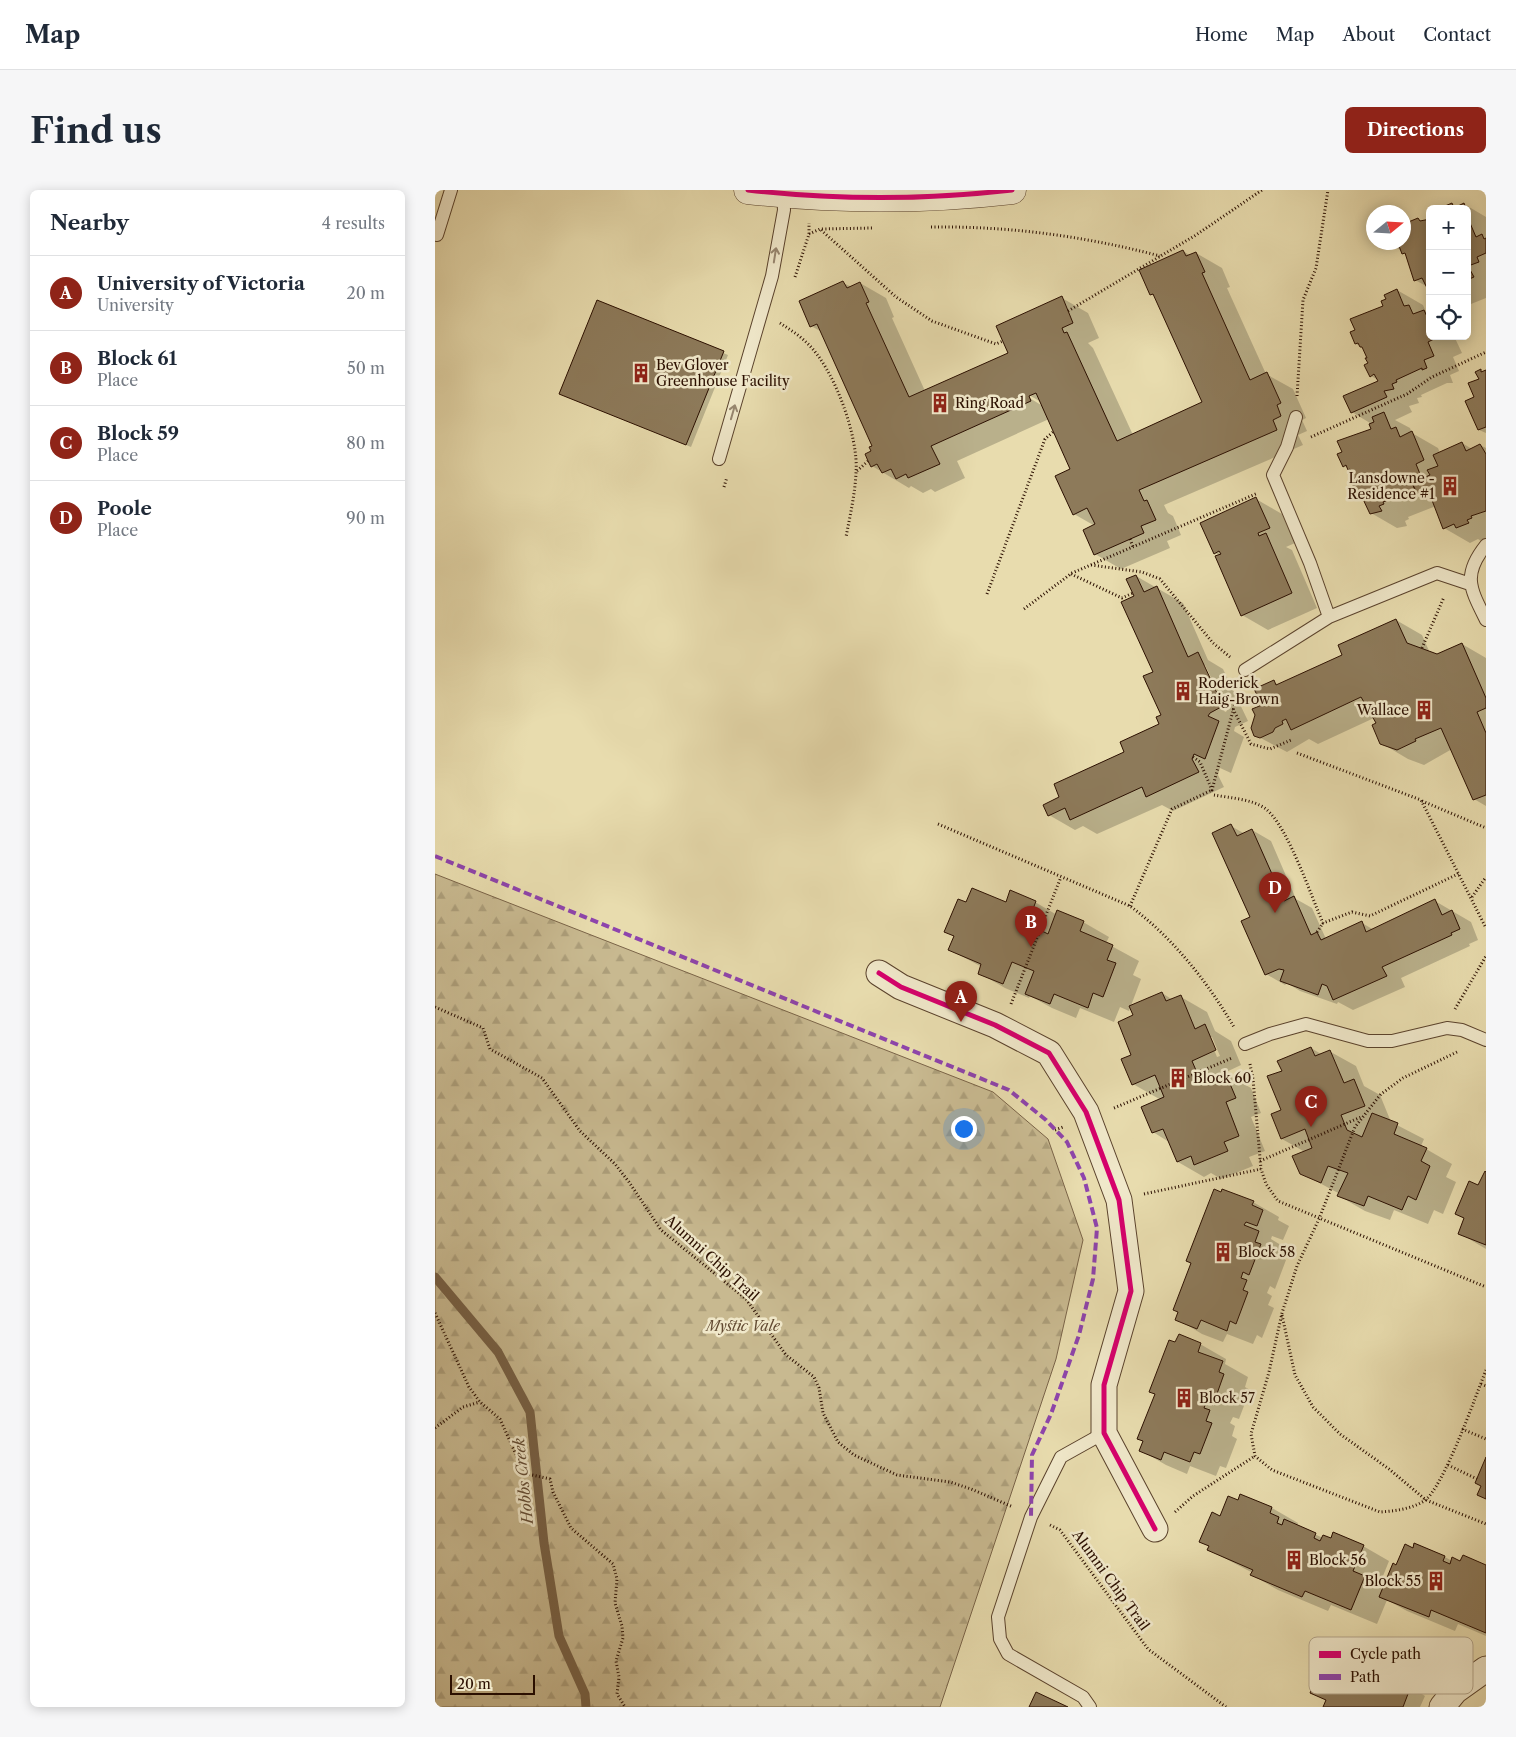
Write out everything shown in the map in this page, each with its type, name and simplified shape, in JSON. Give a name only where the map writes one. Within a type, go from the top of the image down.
[{"type":"street","points":[[748,190],[783,194],[871,197],[929,196],[1012,190]]},
{"type":"street","points":[[879,973],[901,987],[1001,1028],[1049,1053],[1086,1112],[1119,1200],[1131,1291],[1104,1385],[1104,1433],[1155,1529]]},
{"type":"street","points":[[1473,1679],[1486,1669]]},
{"type":"street","points":[[1443,1707],[1453,1694]]},
{"type":"lane","points":[[437,235],[451,190]]},
{"type":"lane","points":[[719,459],[772,276],[784,210],[783,194]]},
{"type":"lane","points":[[1296,417],[1287,447],[1273,475],[1310,563],[1329,617]]},
{"type":"lane","points":[[1486,545],[1474,560],[1470,584],[1486,620]]},
{"type":"lane","points":[[1245,670],[1329,617],[1437,573],[1470,584]]},
{"type":"lane","points":[[1246,1048],[1270,1034],[1306,1024],[1368,1040],[1391,1041],[1447,1028],[1462,1030],[1486,1040]]},
{"type":"lane","points":[[1090,1707],[1083,1697],[1008,1654],[1000,1639],[998,1617],[1031,1517],[1061,1457],[1104,1433]]},
{"type":"path","points":[[1068,311],[1160,256],[1262,190]]},
{"type":"path","points":[[1296,417],[1303,300],[1315,268],[1328,190]]},
{"type":"path","points":[[926,227],[1029,231],[1116,245],[1160,256]]},
{"type":"path","points":[[809,234],[820,229],[878,228]]},
{"type":"path","points":[[820,229],[896,297],[932,321],[996,344],[1003,341]]},
{"type":"path","points":[[779,322],[808,344],[824,366],[842,404],[855,440],[857,472],[846,537]]},
{"type":"path","points":[[1287,447],[1407,394],[1432,377],[1486,352]]},
{"type":"path","points":[[987,594],[1045,439],[1053,432]]},
{"type":"path","points":[[857,472],[868,461]]},
{"type":"path","points":[[1024,609],[1071,574],[1277,484]]},
{"type":"path","points":[[1130,539],[1133,547]]},
{"type":"path","points":[[1091,565],[1142,572],[1160,579],[1213,643],[1245,670],[1212,790]]},
{"type":"path","points":[[1071,574],[1122,598],[1133,594]]},
{"type":"path","points":[[1422,648],[1452,578]]},
{"type":"path","points":[[1233,709],[1251,744],[1270,749],[1291,740]]},
{"type":"path","points":[[1297,753],[1421,800],[1486,828]]},
{"type":"path","points":[[1193,757],[1200,762],[1212,790]]},
{"type":"path","points":[[1130,906],[1172,809],[1212,790]]},
{"type":"path","points":[[1214,795],[1243,800],[1266,809],[1285,835],[1323,923]]},
{"type":"path","points":[[1421,800],[1460,873],[1486,928]]},
{"type":"path","points":[[938,824],[1130,906],[1157,926],[1217,998],[1246,1048],[1253,1078],[1261,1169],[1266,1184],[1278,1201],[1486,1288]]},
{"type":"path","points":[[1317,932],[1323,923],[1352,912],[1370,916],[1460,873]]},
{"type":"path","points":[[1001,1028],[1061,877]]},
{"type":"path","points":[[1472,897],[1486,877]]},
{"type":"path","points":[[1447,1028],[1459,999],[1486,956]]},
{"type":"path","points":[[1137,1099],[1246,1048]]},
{"type":"path","points":[[1464,1051],[1455,1052],[1403,1078],[1381,1094],[1362,1116],[1352,1132],[1319,1219],[1297,1266],[1281,1313],[1269,1372],[1251,1434],[1255,1456],[1271,1470],[1380,1512],[1399,1510],[1426,1500],[1448,1465],[1486,1370]]},
{"type":"path","points":[[1260,1162],[1362,1116]]},
{"type":"path","points":[[1119,1200],[1261,1169]]},
{"type":"path","points":[[435,1313],[469,1387],[481,1402],[501,1419],[519,1461],[528,1474],[545,1476],[550,1479],[562,1514],[571,1528],[613,1564],[617,1579],[615,1603],[622,1626],[623,1638],[616,1661],[619,1677],[617,1694],[625,1707]]},
{"type":"path","points":[[1281,1313],[1295,1375],[1313,1407],[1340,1434],[1389,1469],[1426,1500],[1486,1524]]},
{"type":"path","points":[[1481,1384],[1486,1386]]},
{"type":"path","points":[[435,1428],[463,1407],[481,1402]]},
{"type":"path","points":[[1462,1429],[1486,1439]]},
{"type":"path","points":[[1155,1529],[1193,1496],[1255,1456]]},
{"type":"path","points":[[1448,1465],[1477,1479]]},
{"type":"green space","name":"Mystic Vale","points":[[435,874],[993,1092],[1048,1139],[1083,1240],[1056,1359],[940,1707],[435,1707]]},
{"type":"building","points":[[1418,218],[1420,221],[1426,220],[1426,286],[1422,278],[1414,281],[1405,253],[1402,254],[1400,250],[1411,250],[1411,221]]},
{"type":"building","points":[[1471,225],[1476,237],[1482,234],[1484,239],[1486,238],[1486,253],[1477,257],[1479,262],[1471,265]]},
{"type":"building","name":"Ring Road","points":[[1183,250],[1186,256],[1196,252],[1205,272],[1202,273],[1250,380],[1267,372],[1281,403],[1277,405],[1281,416],[1273,420],[1277,430],[1139,490],[1144,501],[1147,500],[1156,520],[1141,526],[1144,533],[1094,555],[1083,530],[1095,524],[1087,508],[1073,515],[1055,476],[1070,469],[1036,393],[1029,396],[1031,401],[931,446],[940,464],[908,478],[906,474],[896,479],[891,469],[882,473],[877,464],[871,467],[865,454],[871,451],[869,447],[872,446],[817,324],[810,327],[799,301],[843,281],[847,288],[860,282],[869,302],[866,303],[909,397],[1008,353],[996,326],[1062,296],[1073,323],[1062,328],[1064,333],[1067,332],[1117,441],[1202,402],[1153,294],[1150,295],[1139,270]]},
{"type":"building","points":[[1397,289],[1404,306],[1409,305],[1413,314],[1424,310],[1426,314],[1426,340],[1432,340],[1428,342],[1434,356],[1424,360],[1427,368],[1422,370],[1422,368],[1396,380],[1397,382],[1392,384],[1394,389],[1384,391],[1387,397],[1351,413],[1343,396],[1378,381],[1374,374],[1370,377],[1364,365],[1368,363],[1365,358],[1367,358],[1362,347],[1358,343],[1355,344],[1350,332],[1355,330],[1350,319],[1383,306],[1381,301],[1386,299],[1384,295]]},
{"type":"building","name":"Bev Glover Greenhouse Facility","points":[[597,300],[724,351],[686,445],[559,394]]},
{"type":"building","points":[[1481,369],[1481,372],[1486,370],[1486,427],[1478,430],[1465,401],[1474,397],[1468,383],[1479,379],[1475,372]]},
{"type":"building","points":[[1384,412],[1391,429],[1396,427],[1400,437],[1412,431],[1424,460],[1416,464],[1422,479],[1412,483],[1415,490],[1383,502],[1384,504],[1379,506],[1382,511],[1370,514],[1362,497],[1358,499],[1352,486],[1355,485],[1355,480],[1350,469],[1348,470],[1346,465],[1343,467],[1337,454],[1342,452],[1337,441],[1371,429],[1369,424],[1374,422],[1372,417]]},
{"type":"building","name":"Lansdowne - Residence #1","points":[[1462,442],[1466,451],[1480,444],[1486,454],[1486,511],[1471,516],[1472,518],[1467,520],[1469,523],[1456,528],[1454,524],[1443,529],[1430,495],[1425,498],[1422,493],[1418,495],[1412,483],[1430,475],[1427,470],[1438,466],[1433,455]]},
{"type":"building","points":[[1256,497],[1270,528],[1258,533],[1259,536],[1266,533],[1292,593],[1241,616],[1215,556],[1221,554],[1219,551],[1214,554],[1200,523]]},
{"type":"building","name":"Roderick Haig-Brown","points":[[1136,575],[1144,592],[1157,586],[1188,657],[1198,652],[1223,706],[1208,716],[1219,721],[1205,759],[1194,754],[1192,759],[1199,772],[1146,797],[1142,787],[1070,820],[1065,808],[1048,816],[1043,805],[1059,797],[1054,784],[1124,752],[1120,742],[1159,724],[1156,717],[1161,715],[1143,676],[1153,672],[1121,602],[1134,596],[1126,579]]},
{"type":"building","name":"Wallace","points":[[1396,619],[1407,643],[1437,654],[1462,643],[1486,698],[1486,708],[1477,712],[1486,733],[1486,795],[1473,800],[1441,728],[1415,739],[1416,741],[1397,750],[1380,744],[1372,725],[1376,723],[1361,697],[1291,730],[1286,719],[1273,732],[1260,738],[1254,736],[1251,728],[1255,715],[1252,709],[1262,705],[1254,689],[1274,680],[1276,685],[1342,655],[1338,645]]},
{"type":"building","points":[[1231,824],[1237,836],[1252,829],[1284,901],[1294,896],[1311,935],[1317,932],[1321,940],[1362,921],[1366,932],[1435,899],[1442,915],[1452,910],[1460,929],[1451,933],[1452,935],[1382,967],[1387,976],[1333,1000],[1327,986],[1322,984],[1318,995],[1280,981],[1284,970],[1279,969],[1265,975],[1241,921],[1250,917],[1212,833]]},
{"type":"building","points":[[972,888],[1006,902],[1010,890],[1036,901],[1027,925],[1048,934],[1057,910],[1084,921],[1080,931],[1113,945],[1107,960],[1116,963],[1103,997],[1093,993],[1088,1008],[1054,994],[1050,1004],[1025,994],[1034,971],[1012,962],[1003,984],[978,974],[981,964],[948,950],[954,936],[944,932],[958,899],[966,902]]},
{"type":"building","name":"Block 60","points":[[1162,992],[1166,1001],[1181,995],[1195,1029],[1205,1024],[1216,1050],[1192,1061],[1201,1082],[1225,1072],[1236,1098],[1226,1102],[1239,1136],[1224,1142],[1228,1151],[1194,1165],[1191,1156],[1177,1162],[1163,1129],[1152,1133],[1141,1107],[1164,1097],[1155,1075],[1132,1085],[1121,1059],[1131,1055],[1118,1022],[1133,1015],[1129,1006]]},
{"type":"building","points":[[1311,1047],[1315,1056],[1330,1050],[1344,1083],[1354,1079],[1365,1106],[1341,1115],[1347,1130],[1362,1137],[1372,1113],[1398,1123],[1394,1134],[1427,1148],[1421,1161],[1430,1166],[1416,1200],[1408,1196],[1402,1210],[1368,1196],[1364,1206],[1337,1196],[1348,1173],[1328,1166],[1321,1183],[1300,1174],[1292,1156],[1312,1148],[1305,1129],[1281,1139],[1271,1114],[1281,1110],[1267,1076],[1282,1071],[1277,1061]]},
{"type":"building","points":[[1485,1171],[1486,1245],[1458,1234],[1464,1218],[1455,1214],[1469,1181],[1478,1185]]},
{"type":"building","name":"Block 58","points":[[1214,1189],[1221,1192],[1222,1189],[1254,1201],[1252,1205],[1263,1210],[1257,1226],[1246,1222],[1244,1225],[1259,1231],[1255,1242],[1261,1244],[1249,1275],[1243,1272],[1241,1278],[1247,1280],[1243,1290],[1248,1292],[1236,1324],[1230,1321],[1227,1331],[1201,1320],[1197,1329],[1175,1320],[1178,1312],[1173,1310],[1191,1263],[1186,1261]]},
{"type":"building","name":"Block 57","points":[[1179,1334],[1201,1343],[1198,1352],[1223,1361],[1219,1372],[1224,1374],[1213,1405],[1206,1403],[1204,1408],[1210,1410],[1206,1421],[1212,1423],[1200,1454],[1194,1452],[1190,1462],[1164,1452],[1161,1460],[1139,1451],[1143,1441],[1137,1439],[1155,1394],[1149,1392],[1169,1340],[1175,1342]]},
{"type":"building","points":[[1486,1457],[1486,1499],[1477,1495],[1481,1486],[1475,1483]]},
{"type":"building","name":"Block 56","points":[[1240,1494],[1272,1507],[1270,1513],[1279,1517],[1277,1523],[1282,1525],[1284,1519],[1316,1533],[1314,1538],[1320,1541],[1323,1535],[1331,1538],[1333,1532],[1364,1545],[1353,1571],[1365,1576],[1351,1610],[1305,1591],[1302,1597],[1250,1575],[1253,1570],[1207,1550],[1209,1546],[1199,1542],[1212,1512],[1220,1516],[1228,1496],[1238,1500]]},
{"type":"building","name":"Block 55","points":[[1414,1543],[1445,1556],[1443,1561],[1450,1564],[1452,1557],[1460,1561],[1463,1555],[1486,1565],[1486,1633],[1431,1610],[1429,1617],[1379,1597],[1393,1563],[1396,1565],[1405,1544],[1413,1548]]},
{"type":"building","points":[[1036,1692],[1068,1707],[1029,1707]]},
{"type":"building","points":[[1312,1694],[1408,1694],[1403,1707],[1323,1707],[1326,1700]]},
{"type":"waterway","name":"Hobbs Creek","points":[[435,1277],[498,1352],[530,1412],[544,1543],[559,1636],[585,1694],[586,1707]]},
{"type":"marked path","points":[[435,856],[1009,1090],[1046,1120],[1067,1142],[1084,1178],[1097,1228],[1093,1279],[1079,1335],[1051,1414],[1032,1455],[1031,1517]]},
{"type":"cycle path","points":[[748,190],[814,196],[880,198],[946,196],[1012,190]]},
{"type":"cycle path","points":[[879,973],[901,987],[995,1025],[1049,1053],[1086,1112],[1119,1200],[1131,1291],[1104,1385],[1104,1433],[1155,1529]]},
{"type":"place","name":"Bev Glover Greenhouse Facility","points":[[641,373]]},
{"type":"place","name":"Ring Road","points":[[940,403]]},
{"type":"place","name":"Lansdowne - Residence #1","points":[[1450,486]]},
{"type":"place","name":"Roderick Haig-Brown","points":[[1183,691]]},
{"type":"place","name":"Wallace","points":[[1424,710]]},
{"type":"place","name":"Poole","points":[[1275,913]]},
{"type":"place","name":"Block 61","points":[[1031,947]]},
{"type":"place","name":"University of Victoria","points":[[961,1022]]},
{"type":"place","name":"Block 60","points":[[1178,1078]]},
{"type":"place","name":"Block 59","points":[[1311,1127]]},
{"type":"place","name":"Block 58","points":[[1223,1252]]},
{"type":"place","name":"Block 57","points":[[1184,1398]]},
{"type":"place","name":"Block 56","points":[[1294,1560]]},
{"type":"place","name":"Block 55","points":[[1436,1581]]}]
